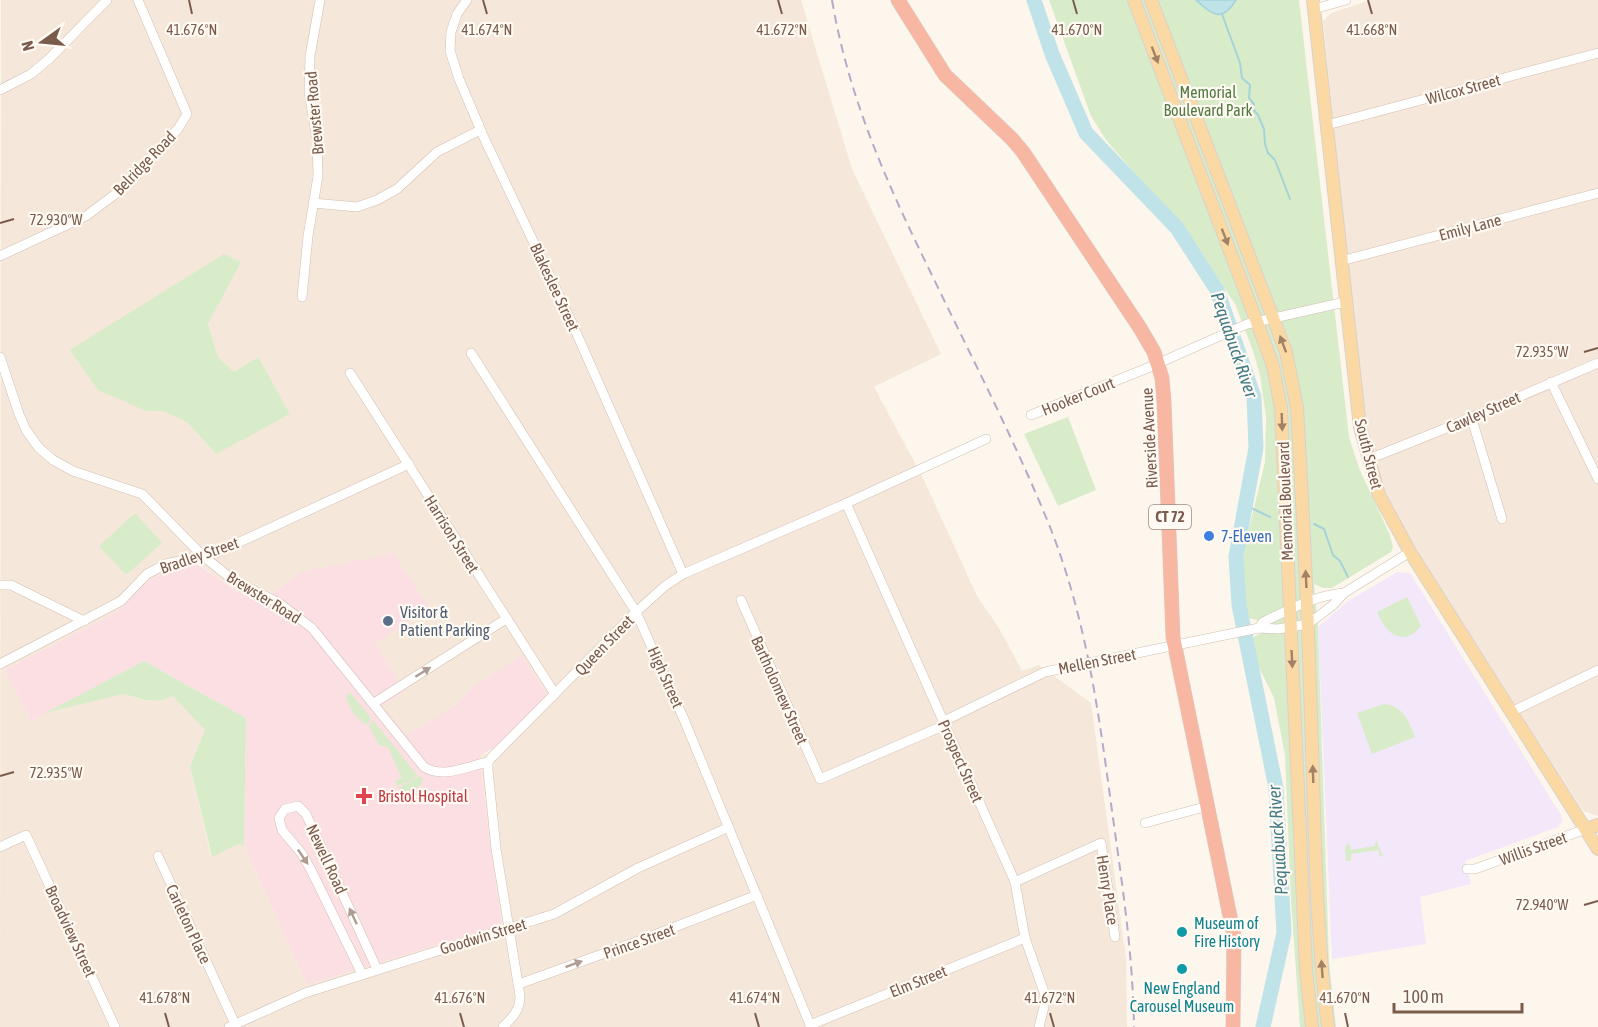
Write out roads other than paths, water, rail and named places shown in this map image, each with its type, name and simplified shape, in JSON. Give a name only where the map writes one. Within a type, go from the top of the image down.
[{"type":"highway","name":"Riverside Avenue","points":[[898,0],[945,75],[1012,138],[1023,152],[1140,328],[1158,363],[1164,401],[1175,646],[1234,936],[1233,1027]]},
{"type":"main road","name":"Memorial Boulevard","points":[[1134,0],[1273,366],[1281,408],[1305,958],[1312,1027]]},
{"type":"main road","name":"Memorial Boulevard","points":[[1151,0],[1286,352],[1297,408],[1308,624],[1317,895],[1322,978],[1328,1027]]},
{"type":"main road","name":"South Street","points":[[1313,5],[1360,427],[1379,495],[1410,552],[1511,712],[1592,827],[1598,849]]},
{"type":"street","points":[[0,90],[31,74],[108,0]]},
{"type":"street","name":"Belridge Road","points":[[0,256],[86,216],[114,195],[178,129],[187,114],[138,0]]},
{"type":"street","name":"Brewster Road","points":[[302,297],[318,176],[317,140],[309,92],[310,56],[320,0]]},
{"type":"street","name":"Blakeslee Street","points":[[467,0],[457,14],[451,32],[450,51],[459,79],[480,130],[572,323],[683,574]]},
{"type":"street","points":[[1313,5],[1346,0]]},
{"type":"street","name":"Wilcox Street","points":[[1327,125],[1598,53]]},
{"type":"street","points":[[313,203],[357,207],[377,200],[397,189],[437,152],[480,130]]},
{"type":"street","name":"Emily Lane","points":[[1341,261],[1598,193]]},
{"type":"street","name":"Hooker Court","points":[[1031,415],[1243,326],[1345,302]]},
{"type":"street","name":"High Street","points":[[471,353],[636,612],[683,717],[810,1026]]},
{"type":"street","name":"Brewster Road","points":[[0,357],[26,430],[39,448],[53,460],[73,471],[142,494],[203,556],[233,580],[279,603],[312,628],[419,762],[430,770],[444,772],[488,762]]},
{"type":"street","name":"Cawley Street","points":[[1367,458],[1407,444],[1598,363]]},
{"type":"street","name":"Harrison Street","points":[[350,373],[555,694]]},
{"type":"street","points":[[1551,382],[1598,479]]},
{"type":"street","points":[[1471,416],[1502,519]]},
{"type":"street","name":"Queen Street","points":[[488,762],[636,612],[665,586],[683,574],[986,439]]},
{"type":"street","name":"Bradley Street","points":[[0,664],[121,602],[147,574],[166,564],[216,553],[409,464]]},
{"type":"street","name":"Prospect Street","points":[[846,503],[1015,882],[1025,938],[1044,992],[1044,1007],[1039,1027]]},
{"type":"street","name":"Mellen Street","points":[[820,779],[944,723],[1045,672],[1258,628],[1278,629],[1308,624],[1333,605],[1344,593],[1410,552]]},
{"type":"street","points":[[0,585],[11,585],[84,621]]},
{"type":"street","name":"Mellen Street","points":[[1258,628],[1263,622],[1307,602],[1332,594],[1344,593]]},
{"type":"street","name":"Bartholomew Street","points":[[741,600],[820,779]]},
{"type":"street","points":[[374,703],[506,620]]},
{"type":"street","points":[[1511,712],[1598,670]]},
{"type":"street","points":[[488,762],[496,849],[519,984],[520,1003],[516,1015],[518,1027]]},
{"type":"street","name":"Newell Road","points":[[363,974],[307,862],[282,830],[279,818],[286,808],[298,806],[306,814],[377,969]]},
{"type":"street","points":[[1145,823],[1208,806]]},
{"type":"street","name":"Goodwin Street","points":[[238,1025],[305,993],[554,914],[638,868],[729,827]]},
{"type":"street","name":"Willis Street","points":[[1467,869],[1475,870],[1592,827]]},
{"type":"street","name":"Broadview Street","points":[[0,847],[26,835],[115,1027]]},
{"type":"street","name":"Henry Place","points":[[1015,882],[1101,843],[1115,937]]},
{"type":"street","name":"Carleton Place","points":[[158,856],[238,1025]]},
{"type":"street","name":"Prince Street","points":[[519,984],[757,895]]},
{"type":"street","name":"Elm Street","points":[[810,1026],[1025,938]]},
{"type":"street","points":[[503,1027],[516,1015]]},
{"type":"water","points":[[1196,0],[1236,0],[1226,12],[1217,14],[1207,10]]},
{"type":"waterway","name":"Pequabuck River","points":[[1034,0],[1052,54],[1086,133],[1177,228],[1217,290],[1254,397],[1256,448],[1236,556],[1239,605],[1276,788],[1284,933],[1263,1027]]},
{"type":"waterway","points":[[1222,14],[1240,63],[1242,78],[1250,85],[1249,98],[1254,104],[1253,109],[1264,129],[1268,153],[1275,160],[1290,199]]},
{"type":"waterway","points":[[1245,505],[1270,517]]},
{"type":"waterway","points":[[1314,524],[1324,529],[1333,555],[1340,561],[1348,577]]},
{"type":"railway","points":[[832,0],[858,103],[883,168],[1030,479],[1070,584],[1095,696],[1120,865],[1132,973],[1134,1027]]},
{"type":"place","name":"7-Eleven","points":[[1209,536]]},
{"type":"place","name":"Visitor & Patient Parking","points":[[388,621]]},
{"type":"place","name":"Bristol Hospital","points":[[364,796]]},
{"type":"place","name":"Museum of Fire History","points":[[1182,932]]},
{"type":"place","name":"New England Carousel Museum","points":[[1182,969]]},
{"type":"park label","name":"Memorial Boulevard Park","points":[[1208,101]]}]
